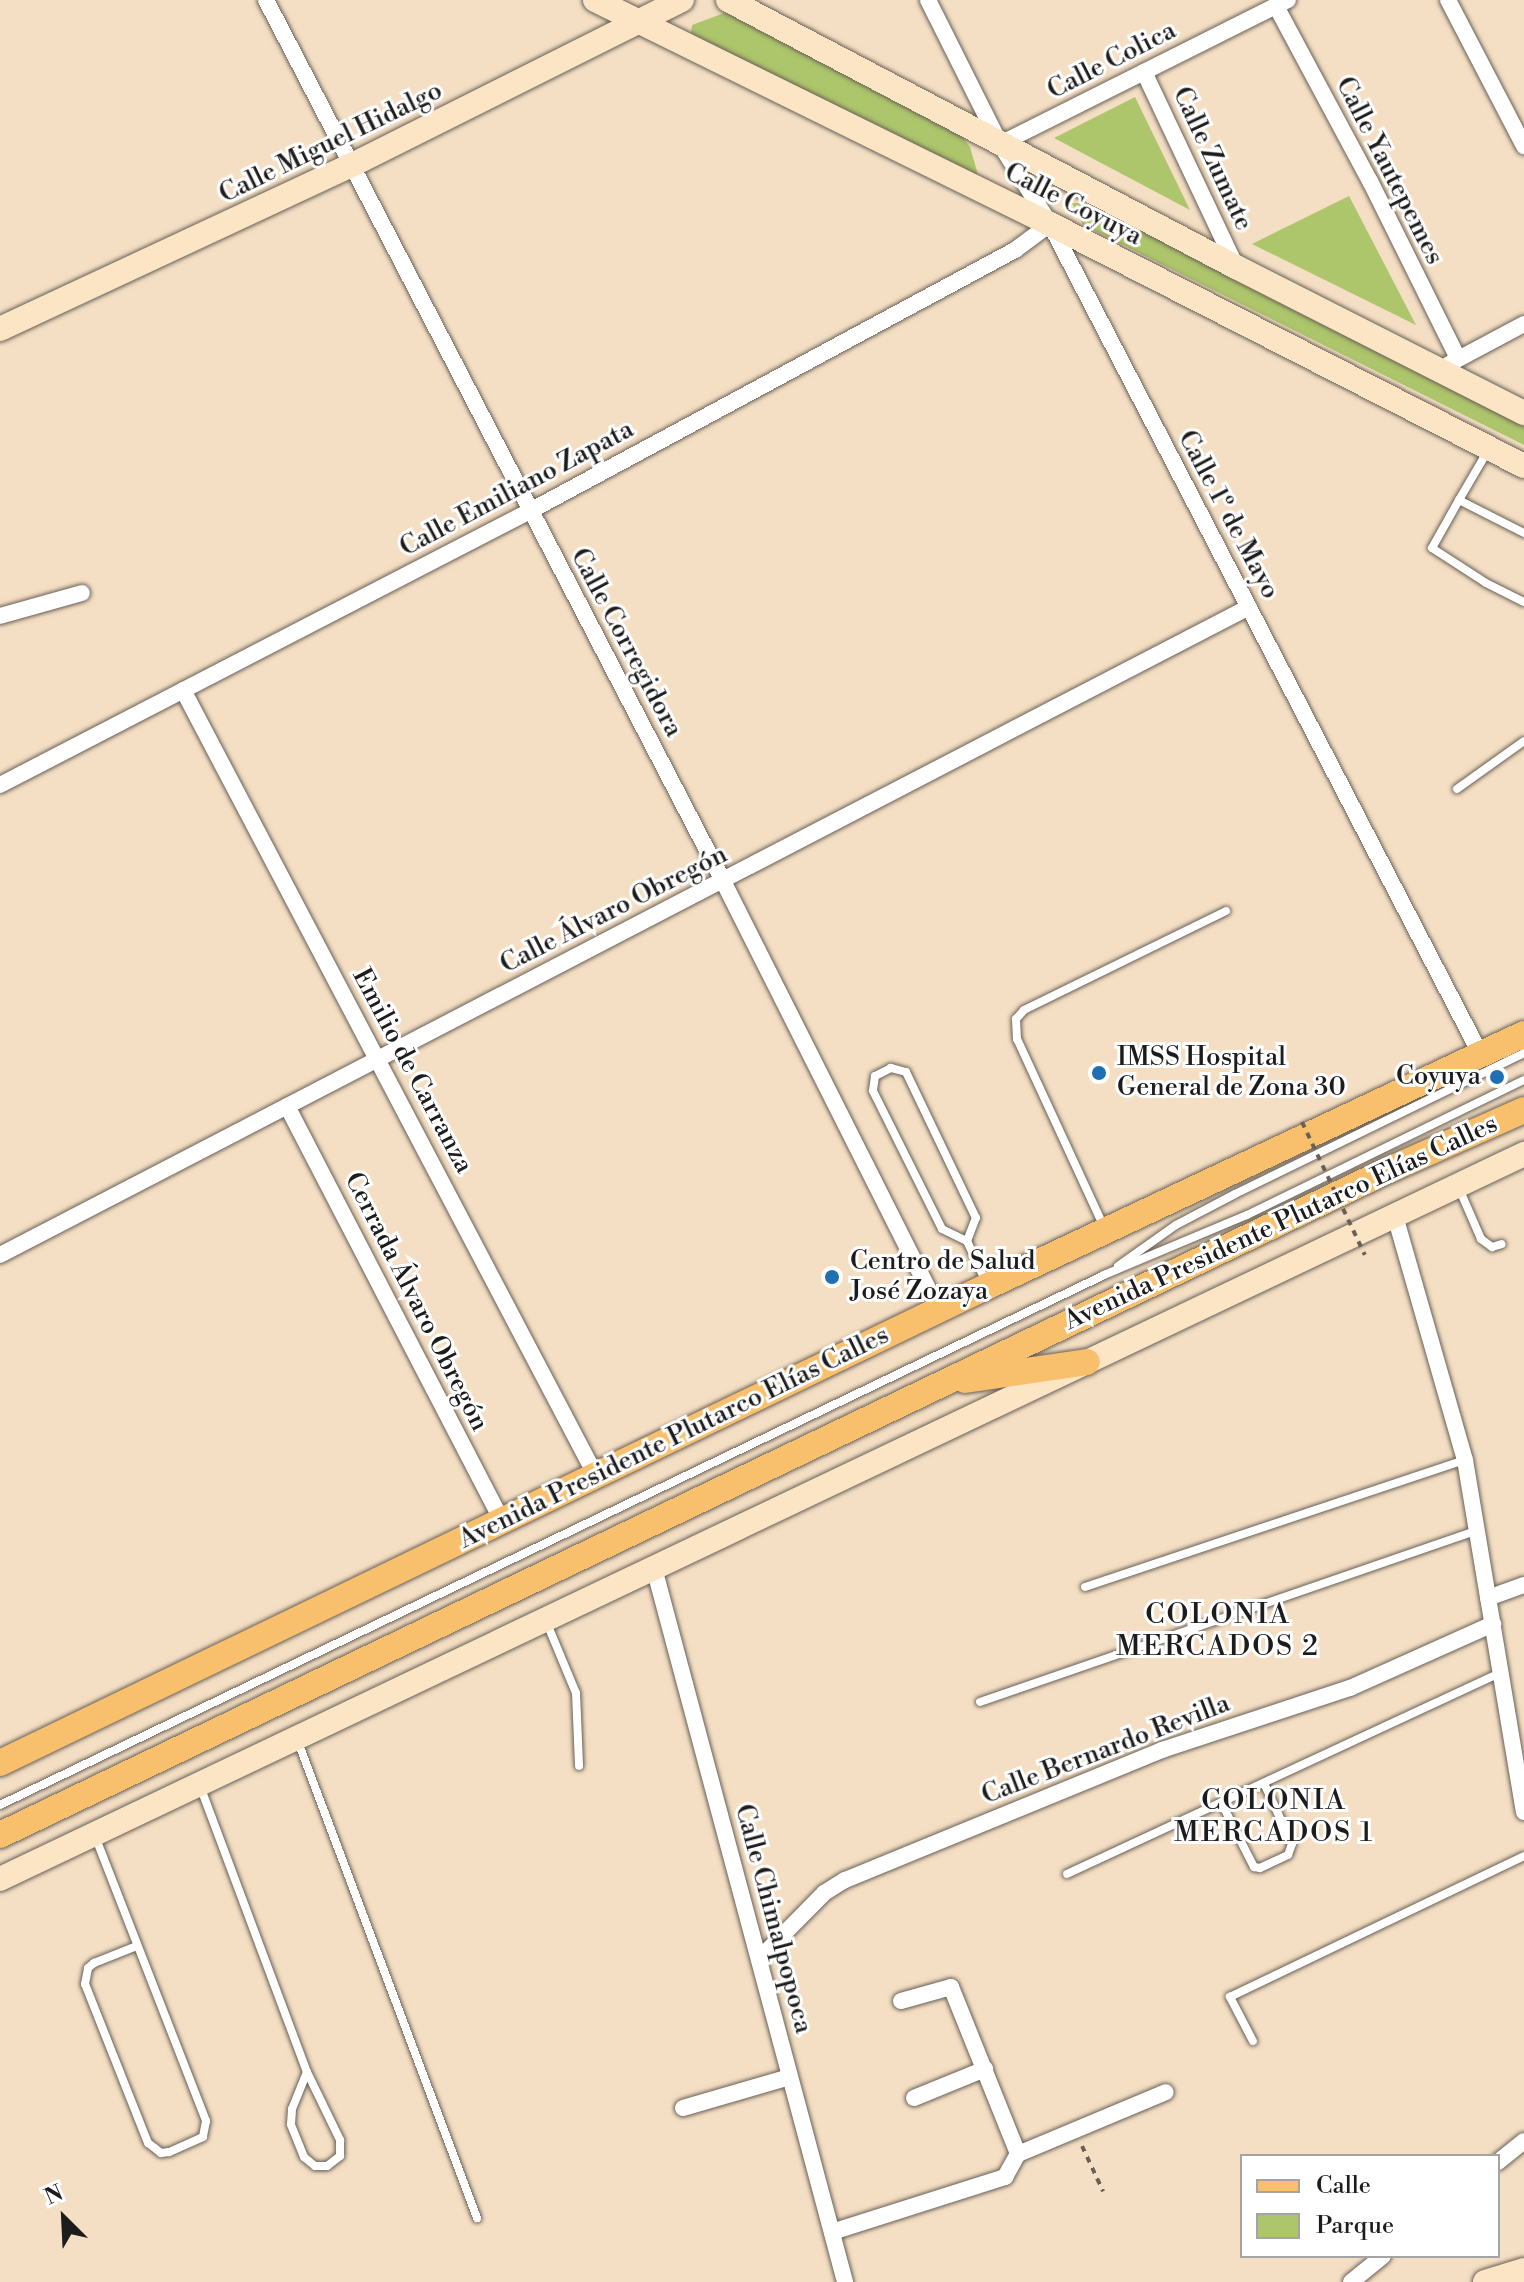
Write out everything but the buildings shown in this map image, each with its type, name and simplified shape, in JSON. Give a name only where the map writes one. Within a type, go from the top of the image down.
[{"type":"main road","name":"Avenida Presidente Plutarco Elías Calles","points":[[0,1763],[988,1286],[1524,1034]]},
{"type":"main road","name":"Avenida Presidente Plutarco Elías Calles","points":[[0,1835],[937,1384],[1393,1168],[1524,1110]]},
{"type":"main road","points":[[937,1384],[1087,1362]]},
{"type":"street","name":"Calle Corregidora","points":[[266,0],[723,881],[939,1310]]},
{"type":"street","name":"Calle Coyuya","points":[[595,0],[1050,224],[1524,466]]},
{"type":"street","name":"Calle Miguel Hidalgo","points":[[0,329],[352,165],[682,0]]},
{"type":"street","name":"Calle Coyuya","points":[[728,0],[1236,267],[1448,364],[1524,413]]},
{"type":"street","name":"Calle 1º de Mayo","points":[[928,0],[1000,144],[1050,224],[1481,1055]]},
{"type":"street","points":[[1448,0],[1524,146]]},
{"type":"street","name":"Calle Colica","points":[[1000,144],[1282,3]]},
{"type":"street","name":"Calle Yautepemes","points":[[1282,3],[1370,181],[1448,364]]},
{"type":"street","name":"Calle Zumate","points":[[1144,72],[1236,267]]},
{"type":"street","name":"Calle Emiliano Zapata","points":[[0,785],[530,511],[1015,250],[1050,224]]},
{"type":"street","points":[[1448,364],[1524,324]]},
{"type":"street","points":[[0,616],[82,593]]},
{"type":"street","name":"Calle Álvaro Obregón","points":[[0,1255],[1249,607]]},
{"type":"street","name":"Emilio de Carranza","points":[[183,690],[596,1476]]},
{"type":"street","name":"Cerrada Álvaro Obregón","points":[[287,1106],[502,1521]]},
{"type":"street","name":"Avenida Presidente Plutarco Elías Calles","points":[[0,1879],[1524,1154]]},
{"type":"street","points":[[1395,1216],[1465,1460],[1503,1672],[1524,1812]]},
{"type":"street","name":"Calle Chimalpopoca","points":[[654,1568],[845,2282]]},
{"type":"street","points":[[1488,1598],[1524,1585]]},
{"type":"street","name":"Calle Bernardo Revilla","points":[[759,1959],[824,1893],[845,1880],[1162,1750],[1350,1688],[1493,1624]]},
{"type":"street","points":[[901,2001],[951,1987],[1018,2154]]},
{"type":"street","points":[[914,2098],[985,2069]]},
{"type":"street","points":[[683,2108],[790,2077]]},
{"type":"street","points":[[832,2232],[1005,2177],[1018,2154],[1166,2092]]},
{"type":"street","points":[[1500,2160],[1524,2141]]},
{"type":"street","points":[[1351,2282],[1381,2258]]},
{"type":"street","points":[[1485,2282],[1524,2270]]},
{"type":"lane","points":[[1490,448],[1432,548],[1486,583],[1524,602]]},
{"type":"lane","points":[[1459,500],[1524,533]]},
{"type":"lane","points":[[1457,789],[1523,745]]},
{"type":"lane","points":[[1106,1232],[1017,1039],[1016,1019],[1024,1010],[1226,911]]},
{"type":"lane","points":[[1104,1275],[1176,1225],[1524,1053]]},
{"type":"lane","points":[[967,1241],[976,1218],[906,1072],[891,1068],[875,1076],[873,1091],[942,1229],[967,1241],[988,1286]]},
{"type":"lane","points":[[0,1805],[1104,1275],[1210,1232],[1524,1080]]},
{"type":"lane","points":[[1458,1186],[1481,1239],[1492,1247],[1502,1244]]},
{"type":"lane","points":[[1085,1587],[1465,1460]]},
{"type":"lane","points":[[980,1702],[1478,1530]]},
{"type":"lane","points":[[546,1620],[576,1693],[579,1766]]},
{"type":"lane","points":[[1067,1874],[1503,1672]]},
{"type":"lane","points":[[297,1739],[477,2218]]},
{"type":"lane","points":[[1221,1802],[1251,1864],[1260,1868],[1274,1862],[1288,1855],[1292,1844],[1264,1783]]},
{"type":"lane","points":[[200,1785],[307,2072],[340,2140],[340,2156],[327,2166],[315,2166],[304,2157],[291,2124],[292,2109],[307,2072]]},
{"type":"lane","points":[[94,1834],[206,2121],[203,2137],[169,2152],[161,2153],[148,2143],[85,1984],[88,1968],[94,1963],[137,1946]]},
{"type":"lane","points":[[1253,2041],[1230,1997],[1524,1856]]},
{"type":"path","points":[[1302,1122],[1365,1255]]},
{"type":"path","points":[[1075,2129],[1103,2191]]},
{"type":"green space","points":[[724,13],[740,17],[962,136],[970,147],[978,175],[972,179],[961,175],[691,33],[692,25]]},
{"type":"green space","points":[[1135,97],[1190,210],[1054,138]]},
{"type":"green space","points":[[1349,196],[1416,325],[1252,244]]},
{"type":"green space","points":[[1072,203],[1083,203],[1524,416],[1524,445],[1083,225]]},
{"type":"place","name":"IMSS Hospital General de Zona 30","points":[[1099,1073]]},
{"type":"place","name":"Coyuya","points":[[1497,1077]]},
{"type":"place","name":"Centro de Salud José Zozaya","points":[[832,1277]]},
{"type":"district","name":"COLONIA MERCADOS 2","points":[[1218,1631]]},
{"type":"district","name":"COLONIA MERCADOS 1","points":[[1274,1817]]}]
